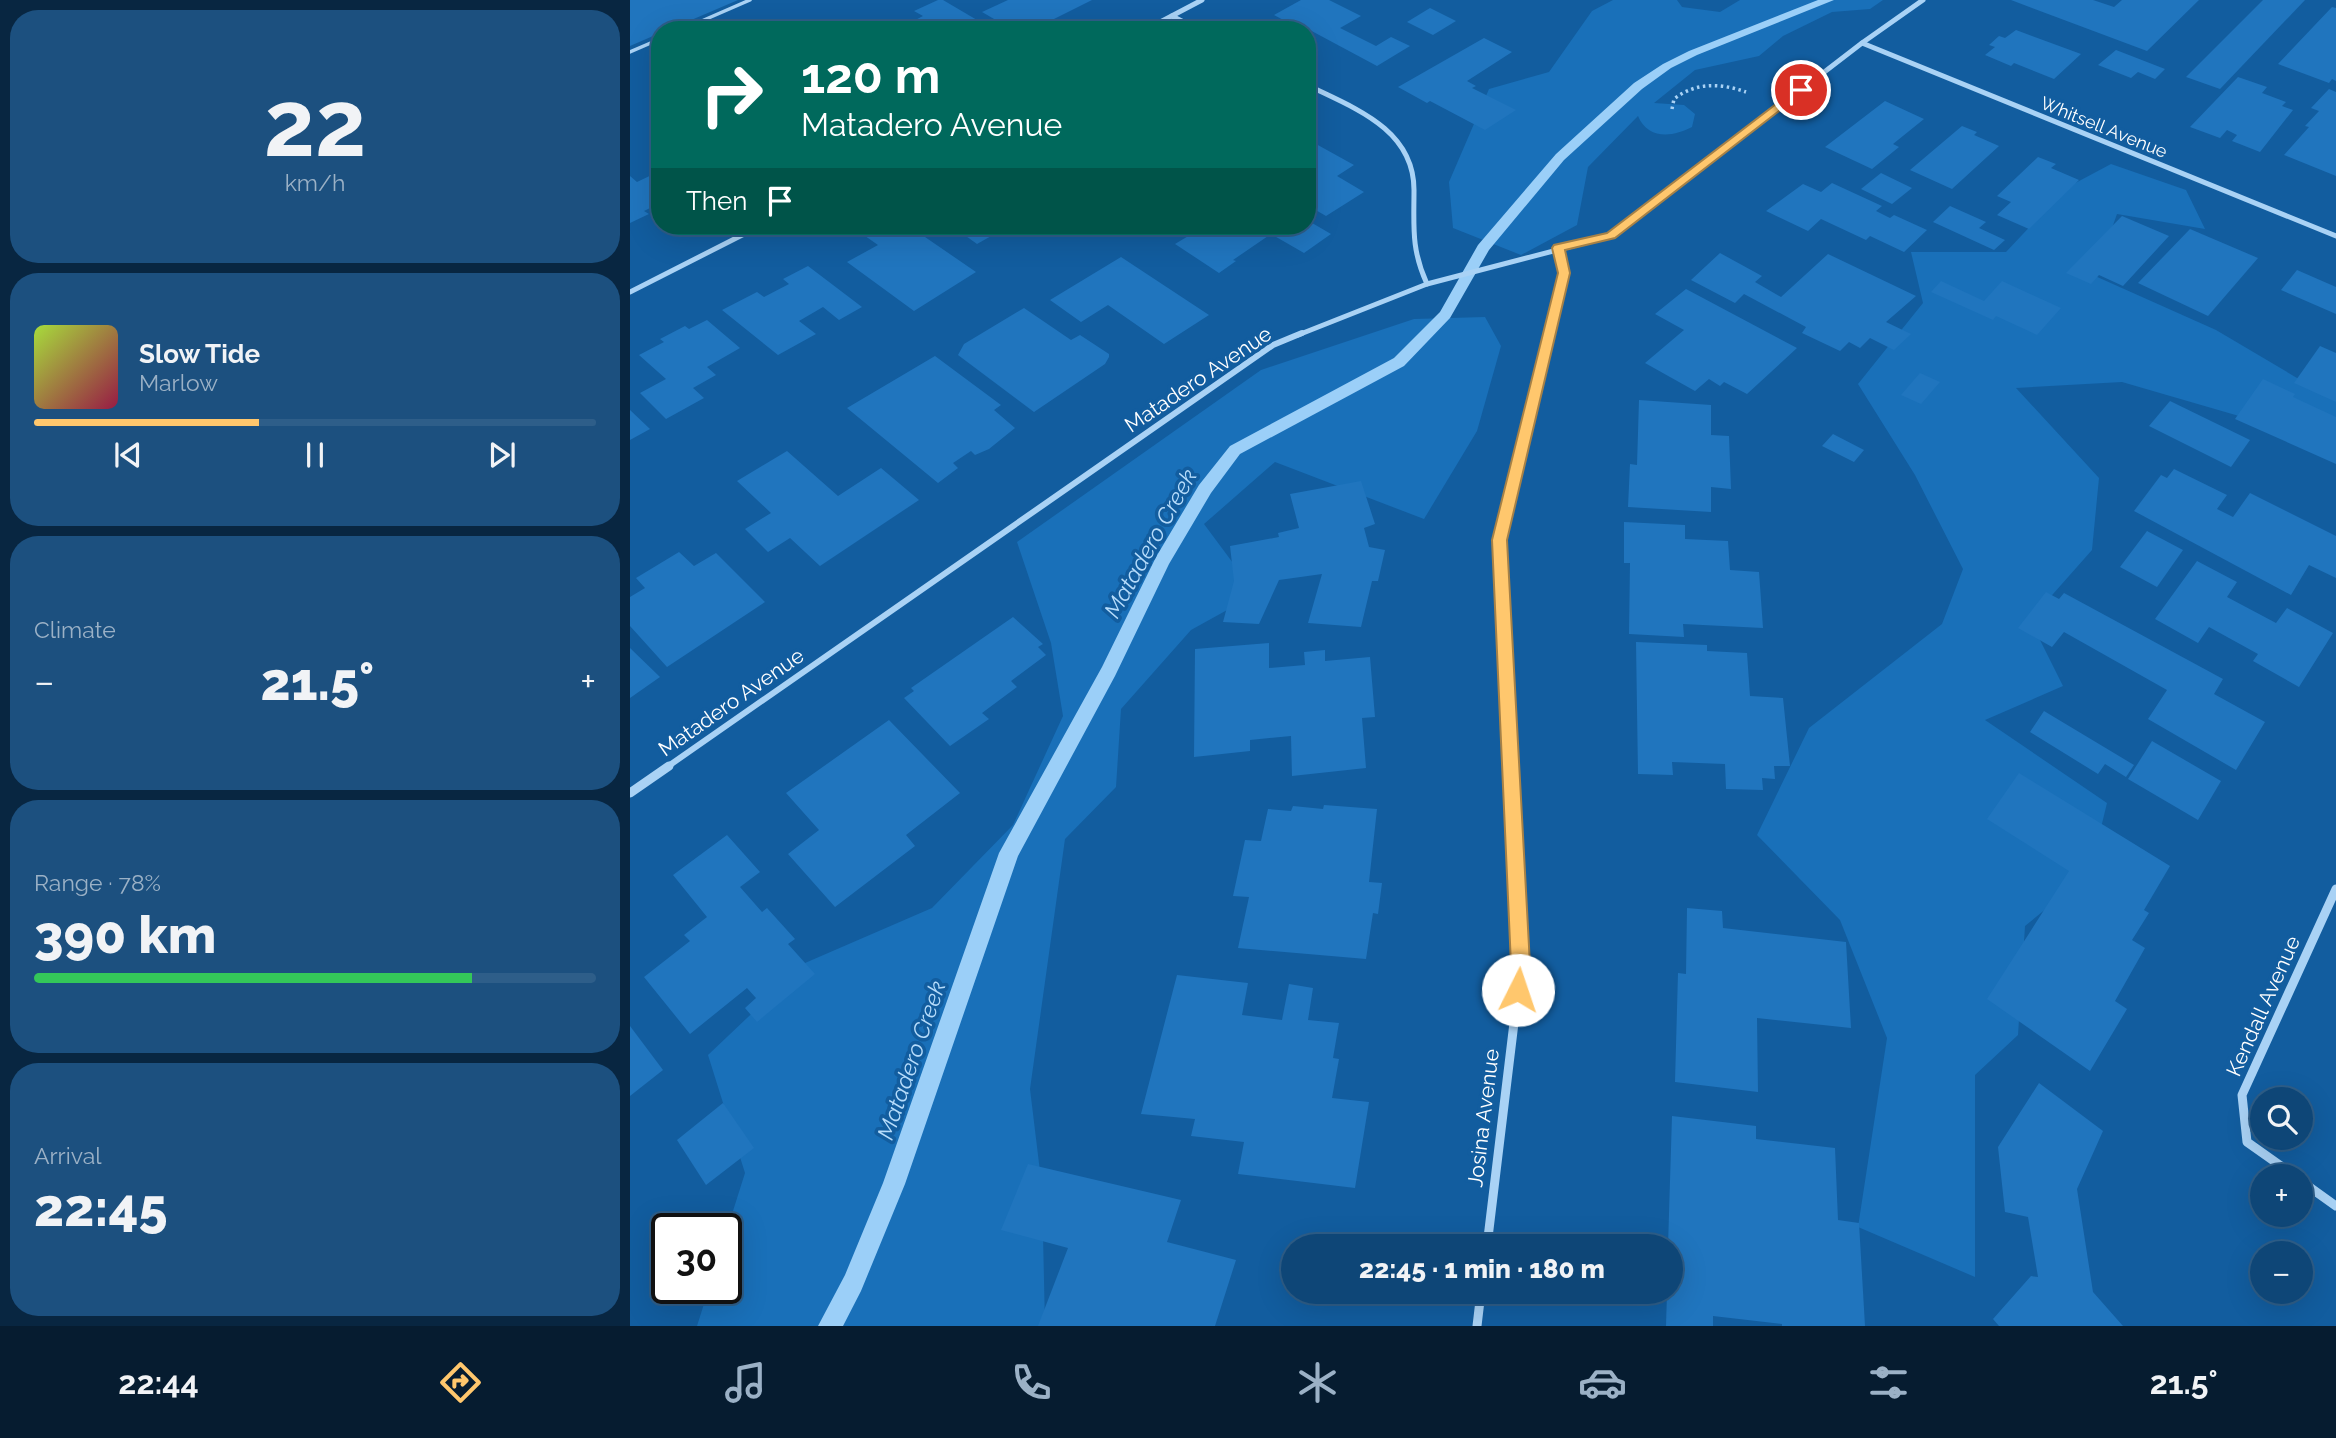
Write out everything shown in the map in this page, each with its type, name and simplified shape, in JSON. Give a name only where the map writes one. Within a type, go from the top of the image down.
[{"type":"street","points":[[1163,21],[1202,0]]},
{"type":"street","name":"Matadero Avenue","points":[[630,793],[1273,345],[1427,285],[1504,262],[1611,236],[1923,0]]},
{"type":"street","points":[[1172,16],[1182,21]]},
{"type":"street","name":"Whitsell Avenue","points":[[1863,43],[2336,236]]},
{"type":"street","points":[[1316,90],[1372,118],[1401,143],[1414,172],[1411,236],[1416,261],[1427,285]]},
{"type":"street","points":[[630,292],[742,235]]},
{"type":"street","name":"Josina Avenue","points":[[1488,1234],[1521,965],[1499,540],[1564,273],[1558,248]]},
{"type":"street","name":"Kendall Avenue","points":[[2278,1164],[2247,1142],[2242,1095],[2336,889]]},
{"type":"street","points":[[2313,1190],[2336,1206]]},
{"type":"street","points":[[1477,1326],[1480,1304]]},
{"type":"lane","points":[[702,21],[750,0]]},
{"type":"lane","points":[[630,52],[651,43]]},
{"type":"path","points":[[1672,109],[1674,99],[1684,92],[1709,84],[1732,87],[1780,106]]},
{"type":"shaded area","points":[[1613,0],[1677,0],[1682,7],[1720,12],[1740,0],[1883,0],[1870,9],[1832,12],[1783,36],[1759,56],[1695,70],[1654,103],[1684,105],[1695,114],[1692,127],[1677,133],[1654,133],[1642,124],[1638,116],[1588,167],[1577,225],[1521,255],[1453,228],[1449,182],[1489,89],[1549,72],[1592,11]]},
{"type":"shaded area","points":[[2111,164],[2186,190],[2205,229],[2117,214],[2095,276],[2216,330],[2336,401],[2336,441],[2332,443],[2122,382],[2016,388],[2099,478],[2092,550],[2030,620],[2063,686],[1985,720],[2107,803],[2090,873],[2025,926],[2018,1035],[1975,1075],[1975,1277],[1858,1227],[1887,1038],[1840,920],[1757,835],[1809,728],[1942,624],[1963,569],[1915,475],[1858,384],[1923,303],[1911,252],[2006,252],[2066,188]]},
{"type":"shaded area","points":[[1485,317],[1501,346],[1477,431],[1424,519],[1275,462],[1204,524],[1256,594],[1191,630],[1121,709],[1116,787],[1065,839],[1030,1089],[1042,1188],[1045,1326],[697,1326],[704,1304],[742,1304],[742,1213],[732,1213],[745,1173],[708,1055],[805,963],[932,908],[1013,825],[1063,716],[1051,643],[1017,542],[1261,370],[1414,319]]},
{"type":"building","points":[[630,0],[738,0],[689,21],[651,21],[651,37],[630,46]]},
{"type":"building","points":[[943,0],[979,21],[913,21],[923,16],[914,11]]},
{"type":"building","points":[[1008,0],[1092,0],[1050,21],[998,21],[982,12]]},
{"type":"building","points":[[1301,0],[1329,0],[1361,16],[1340,28],[1376,46],[1391,37],[1410,46],[1377,66],[1316,33],[1316,21],[1285,21],[1274,15]]},
{"type":"building","points":[[2011,0],[2093,0],[2114,7],[2122,0],[2199,0],[2147,51]]},
{"type":"building","points":[[2263,0],[2305,0],[2220,89],[2186,77]]},
{"type":"building","points":[[2332,7],[2336,8],[2336,81],[2332,79],[2329,83],[2278,64]]},
{"type":"building","points":[[1430,8],[1456,21],[1433,35],[1407,22]]},
{"type":"building","points":[[2016,30],[2081,54],[2054,79],[1985,55],[1995,47],[1989,45],[1999,36],[2005,38]]},
{"type":"building","points":[[1484,38],[1512,52],[1467,81],[1476,86],[1472,88],[1516,110],[1485,130],[1398,87]]},
{"type":"building","points":[[2116,50],[2165,69],[2155,79],[2138,72],[2131,78],[2098,65]]},
{"type":"building","points":[[2238,77],[2267,87],[2262,93],[2286,102],[2282,106],[2293,110],[2260,152],[2232,141],[2237,135],[2227,130],[2220,138],[2190,127]]},
{"type":"building","points":[[2329,89],[2336,92],[2336,176],[2284,155],[2309,127],[2305,126],[2319,111],[2311,108]]},
{"type":"building","points":[[1885,101],[1924,119],[1893,144],[1899,147],[1872,169],[1825,147]]},
{"type":"building","points":[[1962,126],[1977,132],[1974,135],[1999,146],[1952,189],[1910,170]]},
{"type":"building","points":[[1316,144],[1354,165],[1337,176],[1364,192],[1326,216],[1316,210]]},
{"type":"building","points":[[2038,157],[2056,164],[2051,168],[2079,180],[2029,229],[1997,215],[2011,202],[1997,196]]},
{"type":"building","points":[[1881,173],[1912,188],[1892,204],[1861,189]]},
{"type":"building","points":[[651,175],[651,208],[644,211],[649,214],[630,223],[630,176],[637,182]]},
{"type":"building","points":[[1832,183],[1882,206],[1876,211],[1890,218],[1894,215],[1927,230],[1904,252],[1870,236],[1866,240],[1821,219],[1808,231],[1766,211],[1803,184],[1821,192]]},
{"type":"building","points":[[1950,206],[1986,222],[1979,228],[2005,240],[1994,250],[1933,222]]},
{"type":"building","points":[[2122,216],[2169,236],[2123,286],[2099,275],[2091,284],[2066,273]]},
{"type":"building","points":[[1316,225],[1331,234],[1304,253],[1273,235],[1316,235]]},
{"type":"building","points":[[2190,229],[2258,258],[2208,316],[2138,283]]},
{"type":"building","points":[[864,235],[922,235],[976,272],[914,311],[847,262],[878,245]]},
{"type":"building","points":[[964,235],[993,235],[977,244]]},
{"type":"building","points":[[1190,235],[1270,235],[1219,273],[1175,244]]},
{"type":"building","points":[[1720,253],[1762,276],[1755,282],[1781,297],[1828,254],[1916,296],[1886,322],[1911,334],[1894,350],[1870,338],[1860,348],[1849,342],[1840,351],[1802,333],[1806,327],[1744,294],[1735,303],[1691,280]]},
{"type":"building","points":[[1121,257],[1209,315],[1164,344],[1108,305],[1081,322],[1050,300]]},
{"type":"building","points":[[808,266],[862,307],[839,320],[823,307],[799,321],[816,334],[778,355],[722,310],[757,292],[764,297],[789,284],[783,279]]},
{"type":"building","points":[[2297,270],[2336,287],[2336,314],[2281,290]]},
{"type":"building","points":[[1941,281],[1984,301],[2002,281],[2061,308],[2037,335],[1996,316],[1993,320],[1931,292]]},
{"type":"building","points":[[1686,289],[1797,348],[1747,394],[1724,382],[1720,386],[1709,379],[1695,391],[1645,363],[1684,330],[1655,314]]},
{"type":"building","points":[[1024,308],[1071,340],[1080,335],[1109,354],[1105,364],[1034,412],[958,355],[964,344]]},
{"type":"building","points":[[707,320],[740,348],[707,367],[716,375],[693,388],[704,398],[666,419],[640,393],[666,379],[639,355],[664,342],[660,339],[685,326],[689,329]]},
{"type":"building","points":[[2320,346],[2336,353],[2336,402],[2294,383]]},
{"type":"building","points":[[935,356],[1001,405],[994,410],[1015,428],[989,449],[975,455],[971,451],[953,463],[958,468],[938,483],[847,408]]},
{"type":"building","points":[[1920,373],[1940,382],[1921,404],[1901,395]]},
{"type":"building","points":[[2263,379],[2295,394],[2293,397],[2336,417],[2336,464],[2235,419]]},
{"type":"building","points":[[1639,400],[1711,405],[1711,435],[1729,436],[1731,489],[1711,487],[1711,512],[1628,507],[1630,464],[1637,465]]},
{"type":"building","points":[[2170,401],[2250,440],[2231,467],[2149,426]]},
{"type":"building","points":[[630,410],[650,429],[630,440]]},
{"type":"building","points":[[1833,434],[1864,450],[1854,462],[1822,446]]},
{"type":"building","points":[[787,451],[838,496],[881,468],[919,500],[820,566],[790,538],[768,552],[745,529],[771,513],[737,481]]},
{"type":"building","points":[[2174,469],[2227,495],[2217,509],[2233,517],[2250,493],[2336,536],[2336,578],[2309,565],[2291,595],[2134,511],[2161,475],[2167,478]]},
{"type":"building","points":[[1361,481],[1375,524],[1364,528],[1369,547],[1385,550],[1378,581],[1372,581],[1361,627],[1308,623],[1322,574],[1279,580],[1259,624],[1223,622],[1234,581],[1230,546],[1279,537],[1278,533],[1299,528],[1290,494]]},
{"type":"building","points":[[1624,522],[1685,525],[1685,539],[1728,541],[1730,570],[1759,572],[1763,628],[1683,624],[1684,637],[1629,634],[1630,563],[1624,563]]},
{"type":"building","points":[[2147,531],[2183,550],[2157,587],[2120,567]]},
{"type":"building","points":[[679,552],[694,566],[716,553],[765,602],[667,667],[630,626],[630,597],[645,588],[636,578]]},
{"type":"building","points":[[2197,561],[2237,582],[2227,597],[2276,623],[2287,608],[2333,633],[2299,687],[2253,661],[2258,654],[2209,627],[2198,643],[2155,619]]},
{"type":"building","points":[[2046,592],[2059,599],[2064,593],[2223,679],[2214,694],[2265,722],[2236,770],[2148,719],[2167,690],[2064,632],[2052,647],[2018,628]]},
{"type":"building","points":[[1013,617],[1043,644],[1038,647],[1046,655],[1011,681],[1017,687],[982,713],[989,719],[950,746],[904,698],[914,691],[911,688]]},
{"type":"building","points":[[1636,642],[1707,645],[1707,651],[1747,653],[1750,696],[1783,698],[1790,766],[1774,766],[1775,779],[1762,778],[1763,790],[1726,789],[1725,764],[1672,762],[1673,775],[1638,774]]},
{"type":"building","points":[[1269,643],[1269,668],[1305,665],[1304,652],[1325,650],[1325,661],[1370,657],[1375,717],[1362,718],[1366,768],[1292,776],[1291,736],[1250,740],[1250,751],[1194,757],[1195,649]]},
{"type":"building","points":[[630,648],[660,677],[630,698]]},
{"type":"building","points":[[2044,711],[2134,765],[2126,777],[2105,764],[2098,774],[2030,732]]},
{"type":"building","points":[[889,720],[960,793],[906,835],[915,846],[835,907],[788,854],[819,830],[786,793]]},
{"type":"building","points":[[2152,741],[2221,781],[2198,820],[2128,779]]},
{"type":"building","points":[[2019,773],[2170,866],[2144,910],[2149,913],[2132,940],[2145,948],[2115,1001],[2127,1009],[2090,1071],[1987,999],[2069,871],[1987,819]]},
{"type":"building","points":[[1324,805],[1377,809],[1369,882],[1382,883],[1378,914],[1373,913],[1366,959],[1238,948],[1249,897],[1233,896],[1245,840],[1261,841],[1268,809],[1291,811],[1293,806],[1323,809]]},
{"type":"building","points":[[727,835],[760,872],[740,887],[762,912],[767,908],[795,939],[788,944],[815,974],[757,1022],[745,1008],[756,998],[747,988],[690,1034],[644,977],[690,941],[684,935],[707,917],[673,875]]},
{"type":"building","points":[[1687,908],[1722,911],[1723,928],[1846,942],[1851,1028],[1757,1018],[1758,1092],[1675,1082],[1678,973],[1686,974]]},
{"type":"building","points":[[1177,975],[1248,983],[1242,1015],[1282,1020],[1289,984],[1313,988],[1308,1020],[1339,1023],[1333,1058],[1339,1059],[1332,1098],[1369,1102],[1355,1188],[1238,1174],[1244,1142],[1191,1136],[1195,1119],[1141,1114]]},
{"type":"building","points":[[630,1026],[663,1070],[630,1096]]},
{"type":"building","points":[[2039,1083],[2103,1131],[2077,1189],[2093,1292],[2123,1326],[1999,1326],[1993,1319],[2031,1276],[2038,1277],[2028,1217],[2005,1212],[1998,1147]]},
{"type":"building","points":[[723,1103],[754,1148],[706,1185],[677,1140]]},
{"type":"building","points":[[1672,1116],[1756,1126],[1756,1139],[1835,1148],[1838,1220],[1859,1223],[1865,1326],[1782,1326],[1713,1316],[1713,1326],[1666,1326],[1667,1304],[1683,1304],[1683,1234],[1668,1234]]},
{"type":"building","points":[[1028,1164],[1181,1200],[1167,1242],[1236,1260],[1215,1326],[1038,1326],[1068,1248],[1001,1230]]},
{"type":"waterway","name":"Matadero Creek","points":[[830,1326],[853,1283],[894,1184],[1009,853],[1109,671],[1162,562],[1205,489],[1235,450],[1399,362],[1445,315],[1483,248],[1560,157],[1638,86],[1667,66],[1693,53],[1828,0]]},
{"type":"route","points":[[1518,990],[1521,965],[1499,540],[1564,273],[1558,248],[1611,236],[1801,90]]}]
